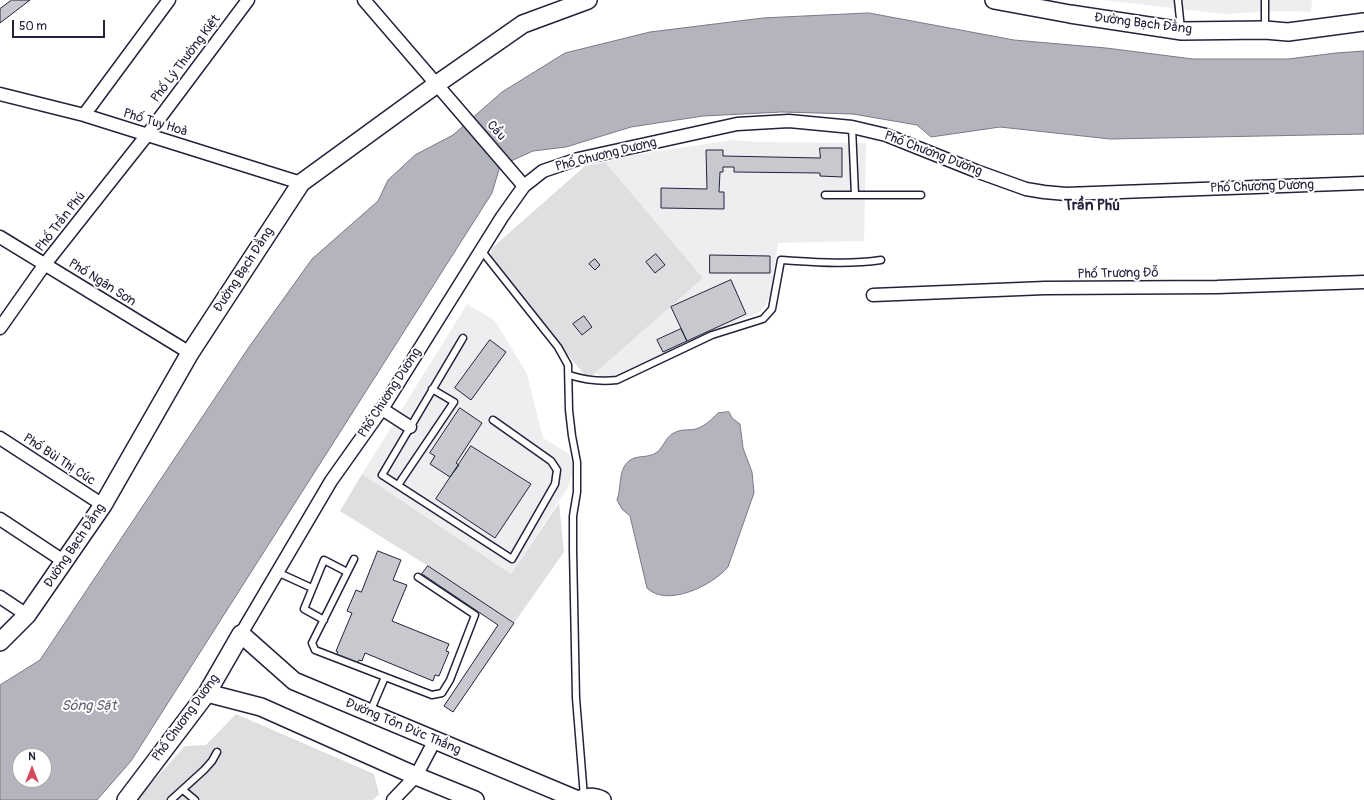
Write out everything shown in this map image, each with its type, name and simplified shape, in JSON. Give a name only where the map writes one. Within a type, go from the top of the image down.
[{"type":"main road","name":"Đường Bạch Đằng","points":[[0,642],[27,615],[103,505],[190,353],[301,183],[437,84],[523,24],[588,0]]},
{"type":"main road","name":"Đường Bạch Đằng","points":[[994,0],[1070,14],[1182,31],[1265,30],[1288,32],[1364,22]]},
{"type":"main road","name":"Đường Tôn Đức Thắng","points":[[241,634],[294,681],[580,799],[597,798],[602,800]]},
{"type":"main road","name":"Phố Chương Dương","points":[[126,800],[207,693],[241,634]]},
{"type":"main road","points":[[207,693],[261,707],[416,776],[475,800]]},
{"type":"street","points":[[84,115],[169,0]]},
{"type":"street","name":"Phố Lý Thường Kiệt","points":[[147,135],[248,0]]},
{"type":"street","name":"Cầu","points":[[364,0],[515,173],[524,186]]},
{"type":"street","name":"Phố Tuy Hoà","points":[[0,94],[84,115],[301,183]]},
{"type":"street","name":"Phố Chương Dương","points":[[241,634],[331,481],[382,409],[480,250],[524,186],[543,171],[578,160],[737,124],[789,121],[852,127],[886,135],[976,171],[1026,189],[1044,192],[1066,194],[1364,183]]},
{"type":"street","name":"Phố Trần Phú","points":[[0,328],[45,264],[147,135]]},
{"type":"street","name":"Phố Ngân Sơn","points":[[0,237],[190,353]]},
{"type":"street","name":"Phố Trương Đỗ","points":[[873,295],[1045,288],[1217,287],[1364,282]]},
{"type":"street","points":[[382,409],[410,427]]},
{"type":"street","name":"Phố Bùi Thị Cúc","points":[[0,438],[103,505]]},
{"type":"street","points":[[0,519],[65,562]]},
{"type":"street","points":[[0,597],[27,615]]},
{"type":"street","points":[[393,800],[416,776],[435,740]]},
{"type":"lane","points":[[1178,0],[1182,31]]},
{"type":"lane","points":[[1265,0],[1265,30]]},
{"type":"lane","points":[[852,127],[855,195]]},
{"type":"lane","points":[[825,195],[921,195]]},
{"type":"lane","points":[[480,250],[558,347],[568,365],[569,410],[577,462],[577,492],[573,516],[576,698],[580,799]]},
{"type":"lane","points":[[569,375],[603,382],[617,380],[712,335],[763,319],[772,309],[781,260],[816,262],[868,262],[881,260]]},
{"type":"lane","points":[[462,338],[382,474],[512,559],[556,484],[557,470],[551,461],[493,420]]},
{"type":"lane","points":[[398,485],[454,402],[432,389]]},
{"type":"lane","points":[[354,559],[312,643],[315,650],[432,695],[442,693],[450,680],[475,615],[418,577]]},
{"type":"lane","points":[[324,620],[304,609],[324,560],[347,572]]},
{"type":"lane","points":[[278,572],[312,588]]},
{"type":"lane","points":[[370,713],[385,677]]},
{"type":"lane","points":[[171,800],[204,770],[217,752]]},
{"type":"lane","points":[[183,790],[195,800]]},
{"type":"shaded area","points":[[1103,0],[1312,0],[1311,12],[1280,11],[1224,14]]},
{"type":"shaded area","points":[[732,140],[761,142],[866,143],[864,241],[778,243],[771,293],[766,305],[758,313],[693,339],[619,376],[609,377],[593,374],[703,278],[605,162],[627,156]]},
{"type":"shaded area","points":[[605,162],[703,278],[588,379],[489,261],[492,248],[585,166]]},
{"type":"shaded area","points":[[467,304],[495,321],[527,374],[543,438],[569,454],[572,462],[572,474],[568,487],[511,574],[362,474]]},
{"type":"shaded area","points":[[362,474],[511,574],[559,503],[564,552],[514,623],[428,566],[340,511]]},
{"type":"shaded area","points":[[236,714],[374,774],[379,794],[373,800],[136,800],[185,746],[206,745]]},
{"type":"water","name":"Sông Sặt","points":[[869,13],[1014,40],[1106,48],[1193,59],[1288,59],[1364,51],[1364,134],[1110,139],[1000,127],[931,137],[917,125],[853,114],[782,112],[703,116],[631,127],[566,147],[533,151],[500,166],[492,193],[131,761],[97,800],[0,800],[0,685],[40,660],[249,347],[312,259],[378,201],[388,180],[415,155],[453,135],[502,92],[565,53],[650,32],[763,18]]},
{"type":"water","points":[[729,412],[732,418],[740,424],[743,448],[752,472],[754,493],[728,567],[712,581],[689,592],[666,596],[656,594],[647,588],[630,516],[622,509],[617,500],[622,471],[627,463],[634,458],[657,452],[675,432],[699,428],[718,413]]},
{"type":"building","points":[[12,0],[30,0],[0,23],[0,9]]},
{"type":"building","points":[[820,148],[842,148],[842,177],[820,176],[820,173],[734,172],[734,167],[723,167],[723,172],[720,172],[719,192],[724,192],[724,209],[661,208],[661,188],[707,189],[706,150],[723,150],[723,156],[820,158]]},
{"type":"building","points":[[656,254],[665,265],[655,273],[646,262]]},
{"type":"building","points":[[710,255],[770,256],[770,273],[710,273]]},
{"type":"building","points":[[595,259],[600,265],[595,270],[589,264]]},
{"type":"building","points":[[731,280],[746,314],[687,341],[671,307]]},
{"type":"building","points":[[584,316],[592,327],[582,335],[573,324]]},
{"type":"building","points":[[681,329],[687,341],[663,352],[657,340]]},
{"type":"building","points":[[490,340],[506,352],[471,400],[455,388]]},
{"type":"building","points":[[460,408],[482,423],[456,463],[459,465],[450,477],[430,464],[435,456],[430,453]]},
{"type":"building","points":[[471,446],[531,484],[495,538],[436,499]]},
{"type":"building","points":[[378,551],[401,560],[393,580],[407,585],[392,621],[449,644],[446,651],[449,652],[439,676],[435,675],[433,681],[365,653],[362,661],[359,660],[357,664],[336,655],[338,652],[336,651],[352,613],[347,611],[356,590],[361,592]]},
{"type":"building","points":[[428,566],[514,623],[453,712],[444,706],[498,625],[422,574]]},
{"type":"district","name":"Trần Phú","points":[[1092,206]]}]
